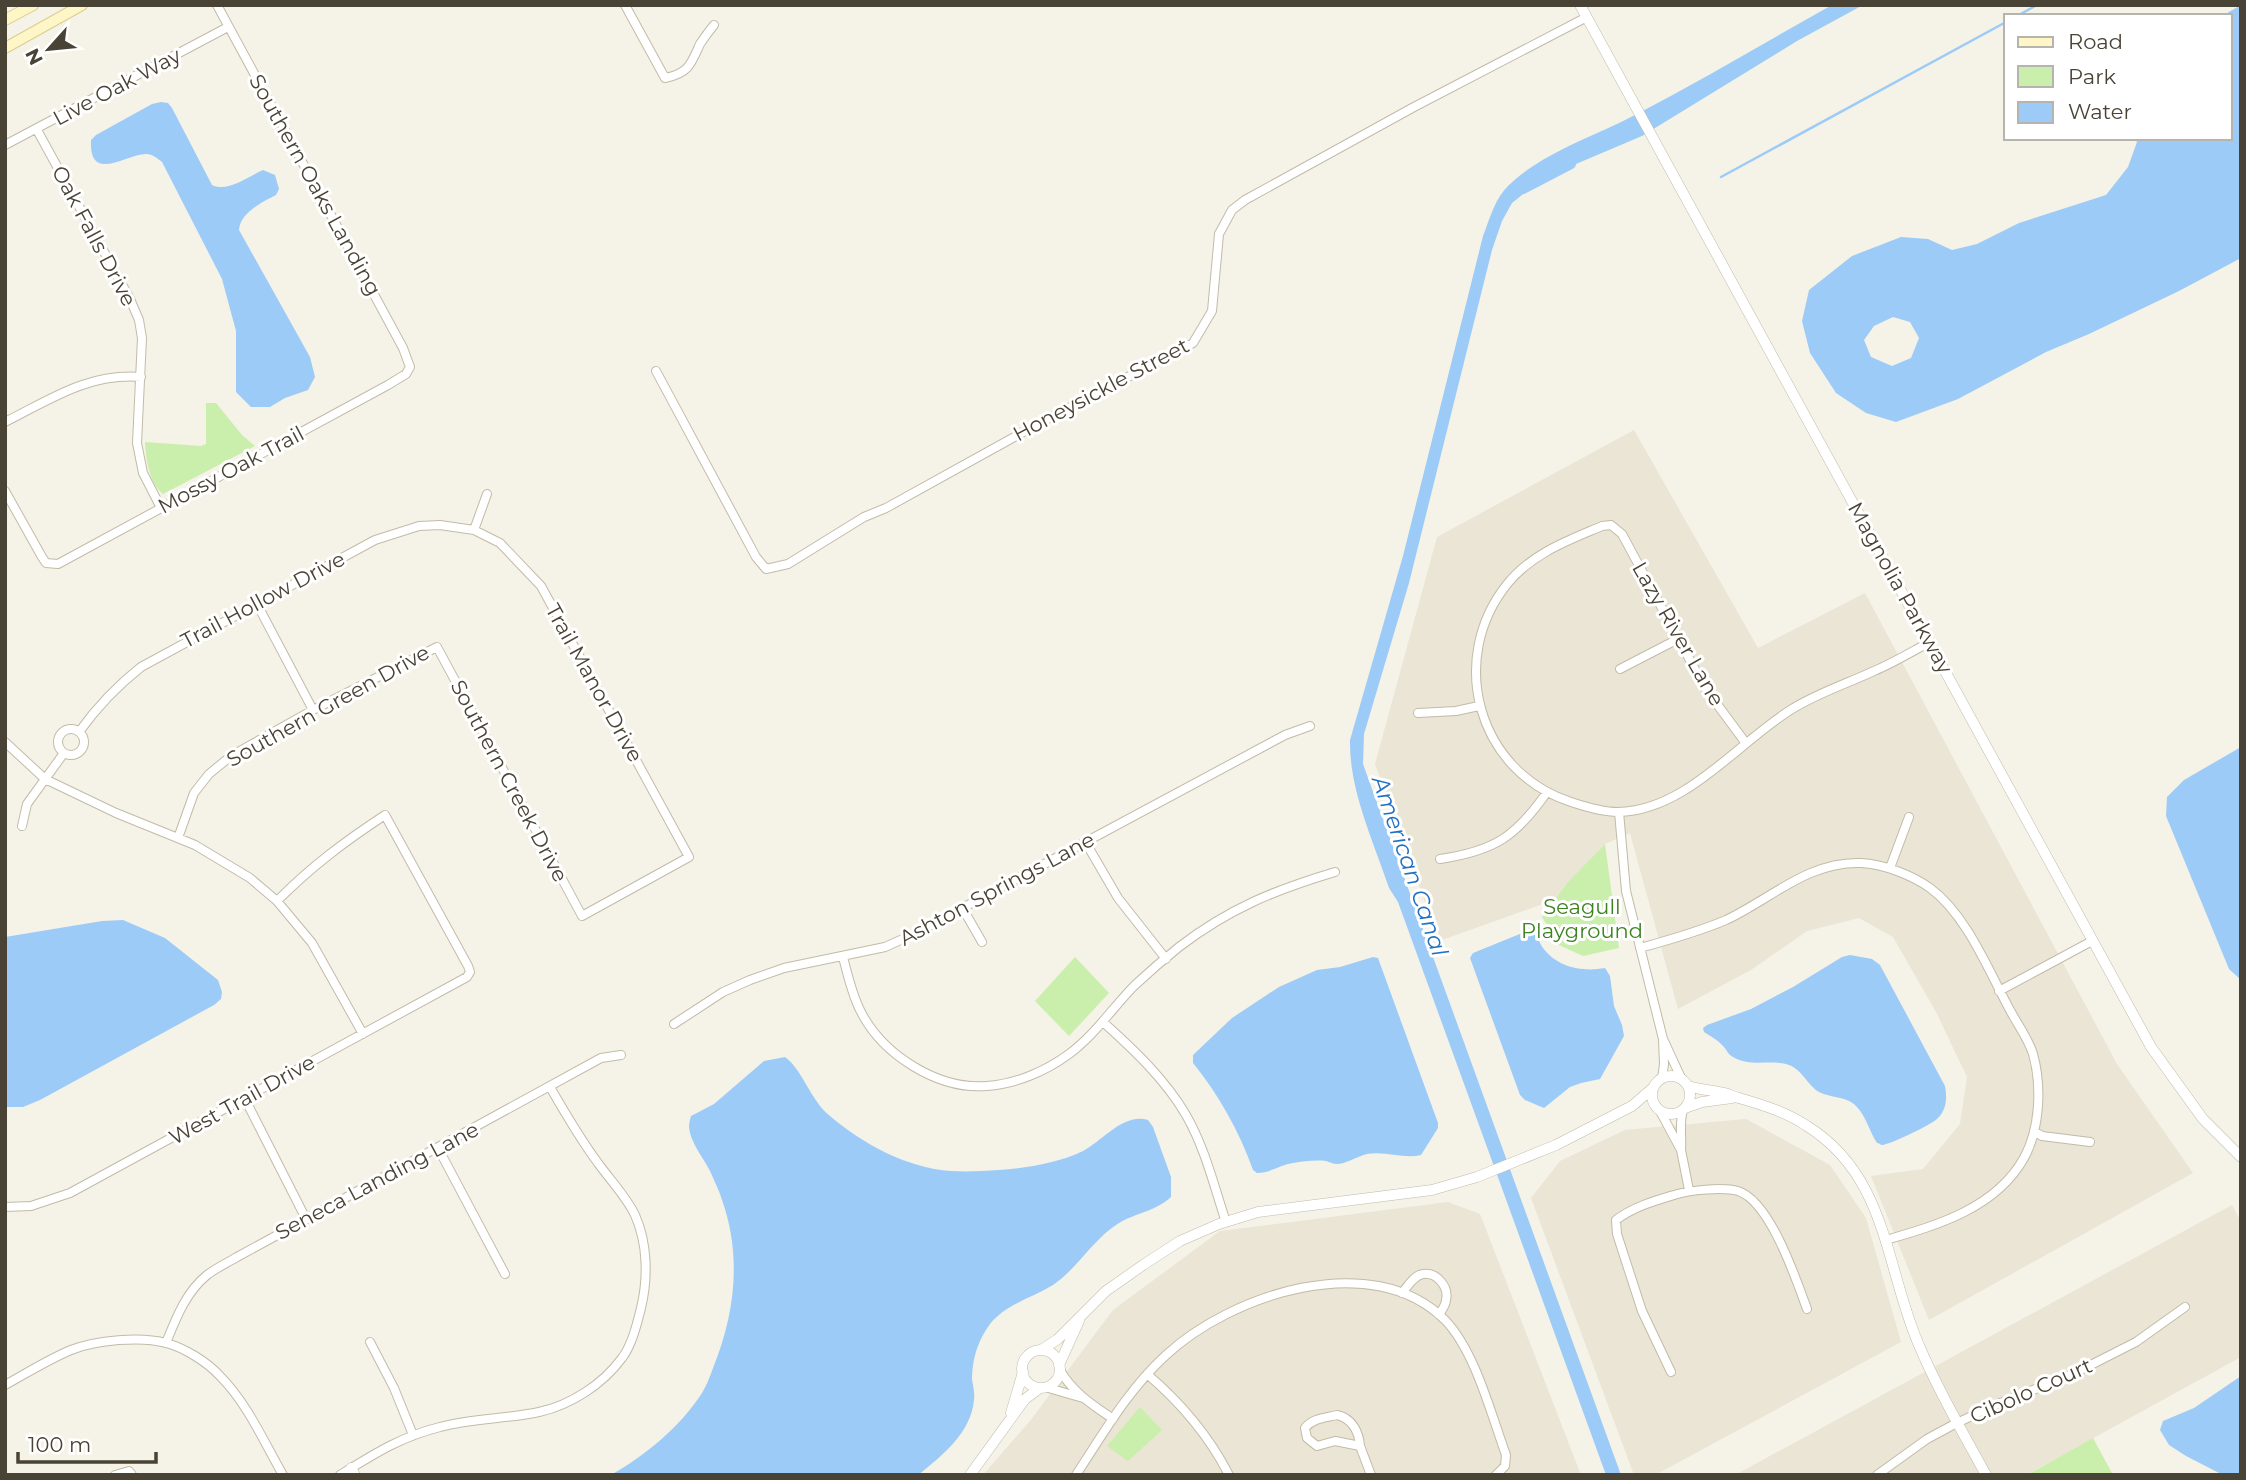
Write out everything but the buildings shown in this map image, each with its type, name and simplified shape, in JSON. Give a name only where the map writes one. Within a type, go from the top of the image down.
[{"type":"main road","points":[[5,20],[33,5]]},
{"type":"main road","points":[[5,48],[82,5]]},
{"type":"street","name":"Southern Oaks Landing","points":[[217,5],[403,348],[410,367]]},
{"type":"street","points":[[625,5],[665,78],[689,67],[714,25]]},
{"type":"street","name":"Magnolia Parkway","points":[[1580,5],[2151,1047],[2203,1119],[2241,1157]]},
{"type":"street","name":"Honeysickle Street","points":[[656,371],[756,557],[766,569],[788,564],[864,516],[886,508],[1193,343],[1212,312],[1219,234],[1232,210],[1245,200],[1414,107],[1587,18]]},
{"type":"street","name":"Live Oak Way","points":[[5,145],[228,27]]},
{"type":"street","name":"Oak Falls Drive","points":[[37,130],[139,320],[142,338],[137,443],[143,473],[161,508]]},
{"type":"street","name":"Mossy Oak Trail","points":[[5,491],[46,563],[58,564],[388,385],[406,374],[410,367]]},
{"type":"street","points":[[5,422],[81,384],[119,375],[141,377]]},
{"type":"street","points":[[474,530],[487,495]]},
{"type":"street","name":"Trail Hollow Drive","points":[[79,732],[106,698],[141,667],[375,540],[419,526],[440,525],[474,530]]},
{"type":"street","name":"Lazy River Lane","points":[[1479,705],[1477,648],[1485,623],[1507,584],[1538,555],[1602,526],[1611,525],[1622,534],[1705,688],[1745,742]]},
{"type":"street","name":"Trail Manor Drive","points":[[474,530],[500,543],[541,586],[689,857],[582,916]]},
{"type":"street","points":[[257,604],[313,710]]},
{"type":"street","points":[[1620,669],[1678,639]]},
{"type":"street","points":[[1418,713],[1456,711],[1479,705],[1498,747],[1519,772],[1547,792],[1591,809],[1619,812],[1644,807],[1688,789],[1745,742],[1790,710],[1816,695],[1871,673],[1930,642]]},
{"type":"street","name":"Southern Green Drive","points":[[178,838],[194,793],[209,774],[231,756],[313,710],[437,647]]},
{"type":"street","name":"Southern Creek Drive","points":[[437,647],[582,916]]},
{"type":"street","name":"Ashton Springs Lane","points":[[674,1024],[715,996],[750,980],[784,968],[884,947],[963,909],[1285,735],[1310,726]]},
{"type":"street","name":"Trail Hollow Drive","points":[[67,730],[79,732],[84,739],[83,748],[73,755],[64,753],[58,743],[61,735],[67,730]]},
{"type":"street","points":[[5,742],[45,779],[116,813],[178,838],[250,878],[276,901],[323,960],[363,1034]]},
{"type":"street","name":"Trail Hollow Drive","points":[[22,826],[27,804],[64,753]]},
{"type":"street","points":[[1440,859],[1469,855],[1497,844],[1516,831],[1547,792]]},
{"type":"street","points":[[1619,812],[1626,891],[1663,1039],[1662,1079]]},
{"type":"street","name":"West Trail Drive","points":[[5,1206],[31,1206],[70,1193],[467,977],[470,972],[385,815],[326,855],[276,901]]},
{"type":"street","points":[[1890,867],[1909,817]]},
{"type":"street","points":[[1086,843],[1118,898],[1166,959]]},
{"type":"street","points":[[1640,948],[1693,933],[1728,919],[1802,875],[1835,865],[1861,863],[1890,867],[1930,888],[1960,919],[2033,1053],[2038,1091],[2034,1131],[2024,1158],[2003,1186],[1976,1207],[1931,1227],[1886,1240]]},
{"type":"street","points":[[843,957],[851,990],[861,1014],[878,1037],[899,1058],[921,1071],[956,1083],[986,1086],[1023,1078],[1050,1068],[1072,1052],[1103,1022],[1134,986],[1188,941],[1243,905],[1285,887],[1335,872]]},
{"type":"street","points":[[963,909],[982,942]]},
{"type":"street","points":[[1999,991],[2092,941]]},
{"type":"street","points":[[1103,1022],[1154,1071],[1188,1117],[1226,1222]]},
{"type":"street","points":[[1663,1039],[1685,1083],[1689,1100],[1680,1125],[1681,1150],[1689,1190]]},
{"type":"street","name":"Seneca Landing Lane","points":[[166,1343],[178,1313],[207,1275],[601,1059],[621,1055]]},
{"type":"street","points":[[1010,1417],[1023,1366],[1029,1354],[1058,1339],[1107,1291],[1180,1241],[1258,1212],[1432,1190],[1480,1175],[1556,1145],[1632,1106],[1662,1079],[1672,1076],[1698,1090],[1726,1093],[1791,1116],[1821,1135],[1858,1176],[1868,1193],[1886,1240],[1914,1333],[1933,1377],[1986,1475]]},
{"type":"street","points":[[340,1475],[353,1471],[375,1452],[413,1435],[441,1426],[542,1411],[575,1399],[601,1380],[624,1356],[638,1323],[646,1290],[642,1234],[628,1201],[579,1137],[550,1087]]},
{"type":"street","points":[[1654,1087],[1652,1097],[1681,1150]]},
{"type":"street","points":[[1632,1106],[1642,1104],[1672,1114],[1702,1102],[1736,1097]]},
{"type":"street","points":[[245,1099],[306,1219]]},
{"type":"street","points":[[2034,1131],[2042,1136],[2090,1143]]},
{"type":"street","points":[[438,1148],[505,1274]]},
{"type":"street","points":[[1671,1372],[1642,1311],[1616,1234],[1616,1220],[1636,1208],[1689,1190],[1737,1191],[1750,1198],[1774,1232],[1794,1273],[1807,1309]]},
{"type":"street","points":[[1402,1293],[1421,1274],[1440,1279],[1447,1300],[1439,1315]]},
{"type":"street","points":[[1076,1475],[1134,1388],[1180,1343],[1201,1327],[1248,1303],[1271,1295],[1336,1284],[1367,1283],[1402,1293],[1439,1315],[1458,1337],[1468,1355],[1506,1455],[1505,1466],[1496,1475]]},
{"type":"street","name":"Cibolo Court","points":[[1877,1475],[1927,1439],[1988,1408],[2107,1358],[2136,1342],[2185,1307]]},
{"type":"street","points":[[970,1475],[1029,1394],[1055,1381],[1083,1315]]},
{"type":"street","points":[[5,1385],[74,1349],[136,1339],[166,1343],[199,1358],[220,1376],[242,1403],[283,1475]]},
{"type":"street","points":[[370,1342],[394,1388],[413,1435]]},
{"type":"street","points":[[1041,1350],[1053,1355],[1069,1385],[1113,1419]]},
{"type":"street","points":[[1023,1372],[1029,1383],[1083,1398]]},
{"type":"street","points":[[1147,1374],[1190,1416],[1229,1475]]},
{"type":"street","points":[[1360,1446],[1335,1441],[1317,1446],[1311,1444],[1305,1428],[1316,1419],[1337,1415],[1344,1417],[1351,1422],[1360,1438],[1360,1446],[1371,1475]]},
{"type":"street","points":[[115,1475],[131,1473]]},
{"type":"shaded area","points":[[1634,430],[1758,648],[1865,593],[2117,1064],[2193,1173],[1929,1320],[1871,1176],[1923,1169],[1960,1124],[1967,1077],[1936,1012],[1893,937],[1859,918],[1807,931],[1751,970],[1678,1009],[1630,833],[1605,844],[1554,900],[1439,941],[1375,764],[1437,537]]},
{"type":"shaded area","points":[[1746,1119],[1830,1165],[1866,1218],[1901,1342],[1655,1475],[1634,1475],[1531,1198],[1560,1161],[1625,1130]]},
{"type":"shaded area","points":[[1448,1202],[1480,1214],[1581,1475],[983,1475],[1030,1421],[1113,1310],[1220,1231]]},
{"type":"shaded area","points":[[2232,1205],[2241,1222],[2241,1357],[2026,1475],[1735,1475]]},
{"type":"green space","points":[[206,403],[216,403],[242,435],[255,446],[163,494],[151,477],[145,442],[201,446],[206,444]]},
{"type":"green space","name":"Seagull Playground","points":[[1605,844],[1619,948],[1583,956],[1559,945],[1542,917],[1567,883]]},
{"type":"green space","points":[[1075,957],[1109,993],[1069,1036],[1035,1001]]},
{"type":"green space","points":[[1140,1407],[1162,1430],[1128,1461],[1107,1446]]},
{"type":"green space","points":[[2093,1438],[2113,1475],[2027,1475]]},
{"type":"water","name":"American Canal","points":[[1832,5],[1863,5],[1797,41],[1642,136],[1543,178],[1512,203],[1502,221],[1492,250],[1409,583],[1364,734],[1363,764],[1621,1475],[1606,1475],[1398,902],[1389,888],[1369,833],[1353,777],[1350,740],[1403,556],[1483,236],[1500,196],[1522,174],[1553,154],[1660,102]]},
{"type":"water","points":[[2241,5],[2241,258],[2179,291],[2046,352],[1958,399],[1896,422],[1866,413],[1836,393],[1810,353],[1802,321],[1809,290],[1852,256],[1901,237],[1928,239],[1952,250],[1977,244],[2019,223],[2106,195],[2128,167],[2136,140],[2232,140],[2232,14],[2225,14]],"holes":[[[1893,317],[1910,322],[1919,338],[1911,358],[1892,366],[1871,357],[1864,340],[1874,326]]]},
{"type":"water","points":[[168,103],[172,108],[212,185],[231,185],[263,170],[275,175],[279,189],[276,195],[247,213],[239,230],[310,357],[315,377],[308,390],[270,407],[251,407],[236,392],[236,331],[222,279],[162,162],[147,154],[103,164],[96,161],[92,153],[91,140],[96,135],[152,104]]},
{"type":"water","points":[[2241,747],[2241,980],[2229,969],[2166,816],[2167,797],[2184,780]]},
{"type":"water","points":[[123,920],[165,938],[218,980],[221,999],[40,1100],[23,1107],[5,1107],[5,937]]},
{"type":"water","points":[[1530,930],[1549,955],[1563,964],[1580,969],[1605,968],[1610,976],[1614,1006],[1624,1036],[1600,1079],[1570,1087],[1544,1108],[1520,1095],[1470,958],[1473,953]]},
{"type":"water","points":[[1850,955],[1872,959],[1880,965],[1945,1086],[1946,1103],[1938,1118],[1911,1134],[1882,1145],[1877,1143],[1862,1113],[1851,1102],[1819,1092],[1800,1073],[1786,1064],[1752,1063],[1733,1057],[1718,1041],[1704,1032],[1703,1028],[1751,1009]]},
{"type":"water","points":[[1373,957],[1378,958],[1438,1128],[1421,1155],[1367,1154],[1341,1164],[1305,1161],[1257,1173],[1253,1170],[1228,1114],[1193,1063],[1193,1055],[1232,1018],[1279,987],[1317,970],[1340,967]]},
{"type":"water","points":[[785,1057],[797,1069],[823,1109],[843,1126],[886,1153],[935,1169],[981,1171],[1042,1164],[1083,1151],[1130,1120],[1148,1120],[1171,1177],[1171,1197],[1159,1206],[1119,1223],[1101,1237],[1053,1285],[1011,1306],[996,1317],[979,1343],[973,1364],[974,1400],[967,1423],[954,1443],[918,1475],[611,1475],[661,1439],[693,1406],[702,1393],[721,1348],[731,1306],[734,1264],[728,1221],[710,1171],[692,1138],[689,1127],[691,1116],[714,1104],[764,1061]]},
{"type":"water","points":[[2241,1376],[2241,1475],[2223,1475],[2169,1445],[2160,1430],[2163,1421],[2194,1408]]},
{"type":"waterway","points":[[2021,14],[2037,5]]},
{"type":"waterway","points":[[1721,177],[2004,23]]},
{"type":"waterway","name":"American Canal","points":[[1523,189],[1571,164]]}]
